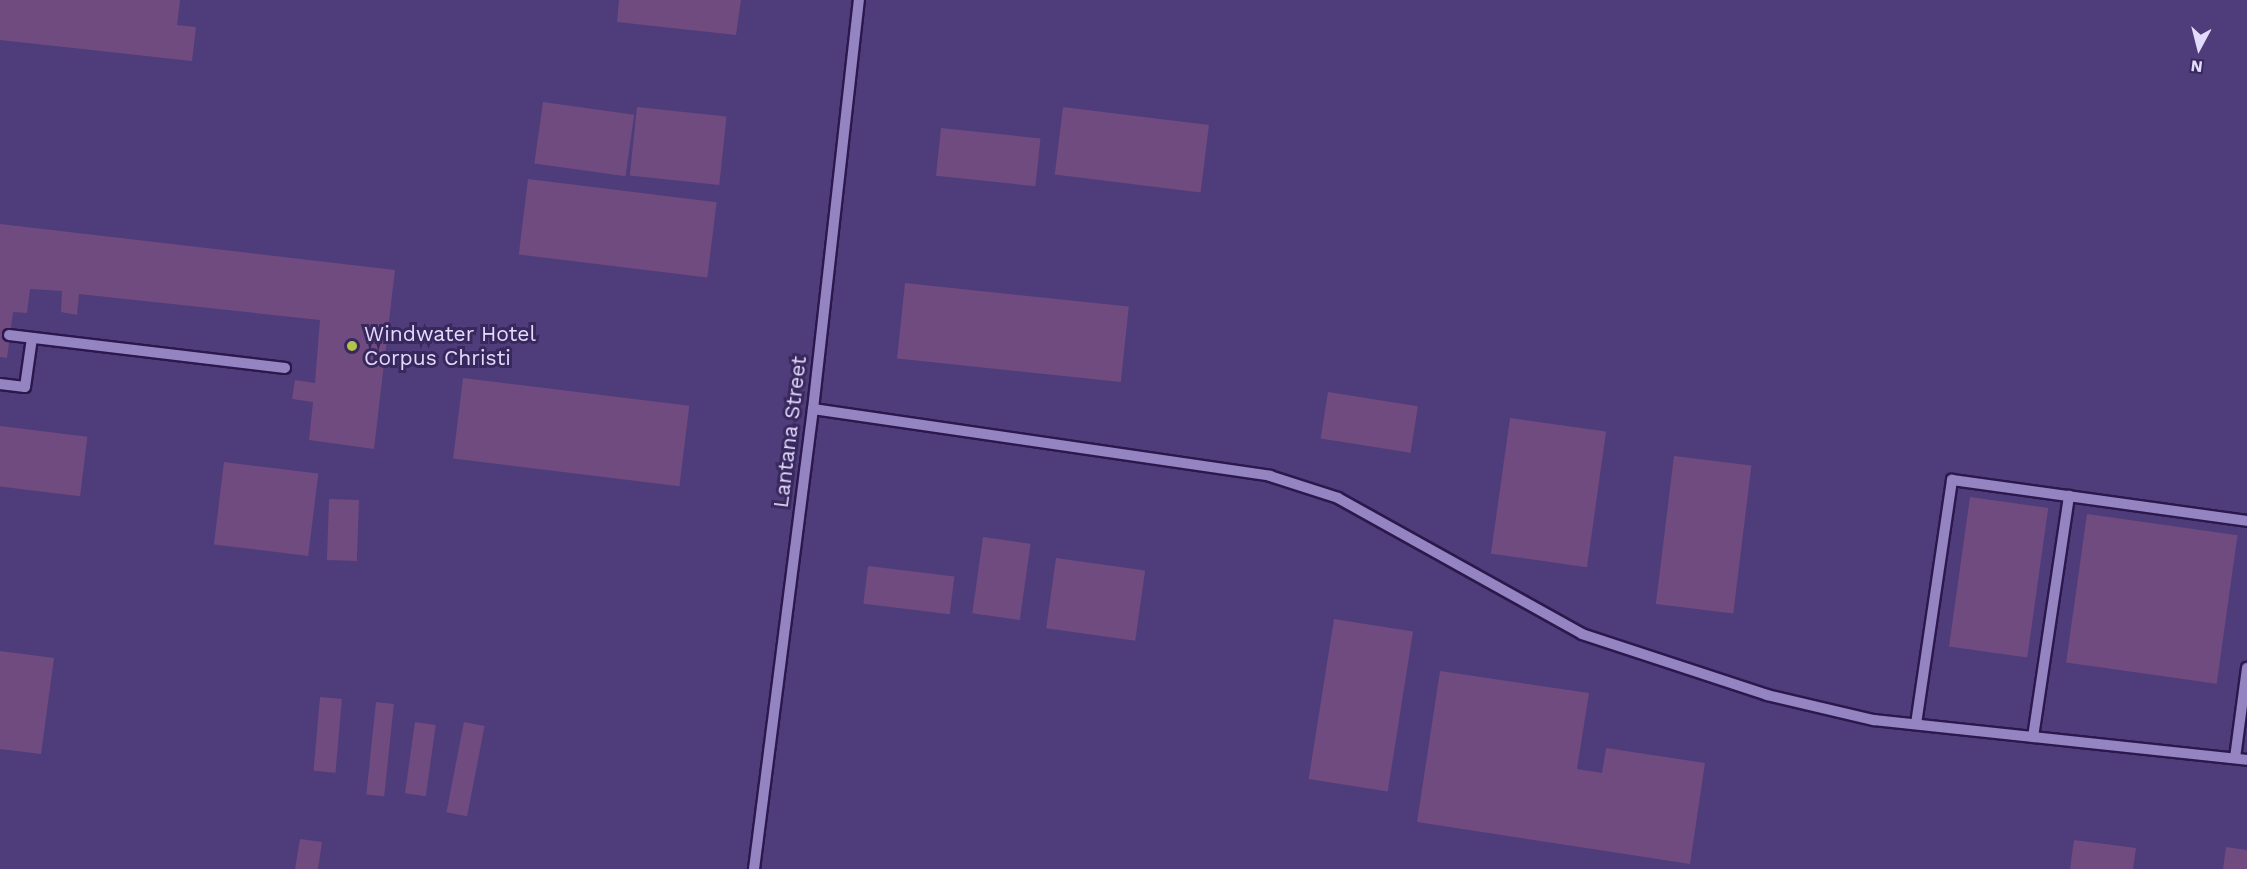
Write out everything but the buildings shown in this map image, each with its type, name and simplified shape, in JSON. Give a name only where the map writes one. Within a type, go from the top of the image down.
[{"type":"street","name":"Lantana Street","points":[[754,869],[813,409],[859,0]]},
{"type":"street","points":[[9,335],[285,368]]},
{"type":"street","points":[[0,384],[26,387],[32,338]]},
{"type":"street","points":[[813,409],[1270,476],[1338,498],[1582,634],[1767,695],[1874,720],[2247,760]]},
{"type":"street","points":[[1916,724],[1952,480],[2247,521]]},
{"type":"street","points":[[2033,737],[2069,496]]},
{"type":"street","points":[[2235,758],[2247,668]]},
{"type":"shaded area","points":[[0,0],[2247,0],[2247,869],[0,869]]},
{"type":"place","name":"Windwater Hotel Corpus Christi","points":[[352,346]]}]
